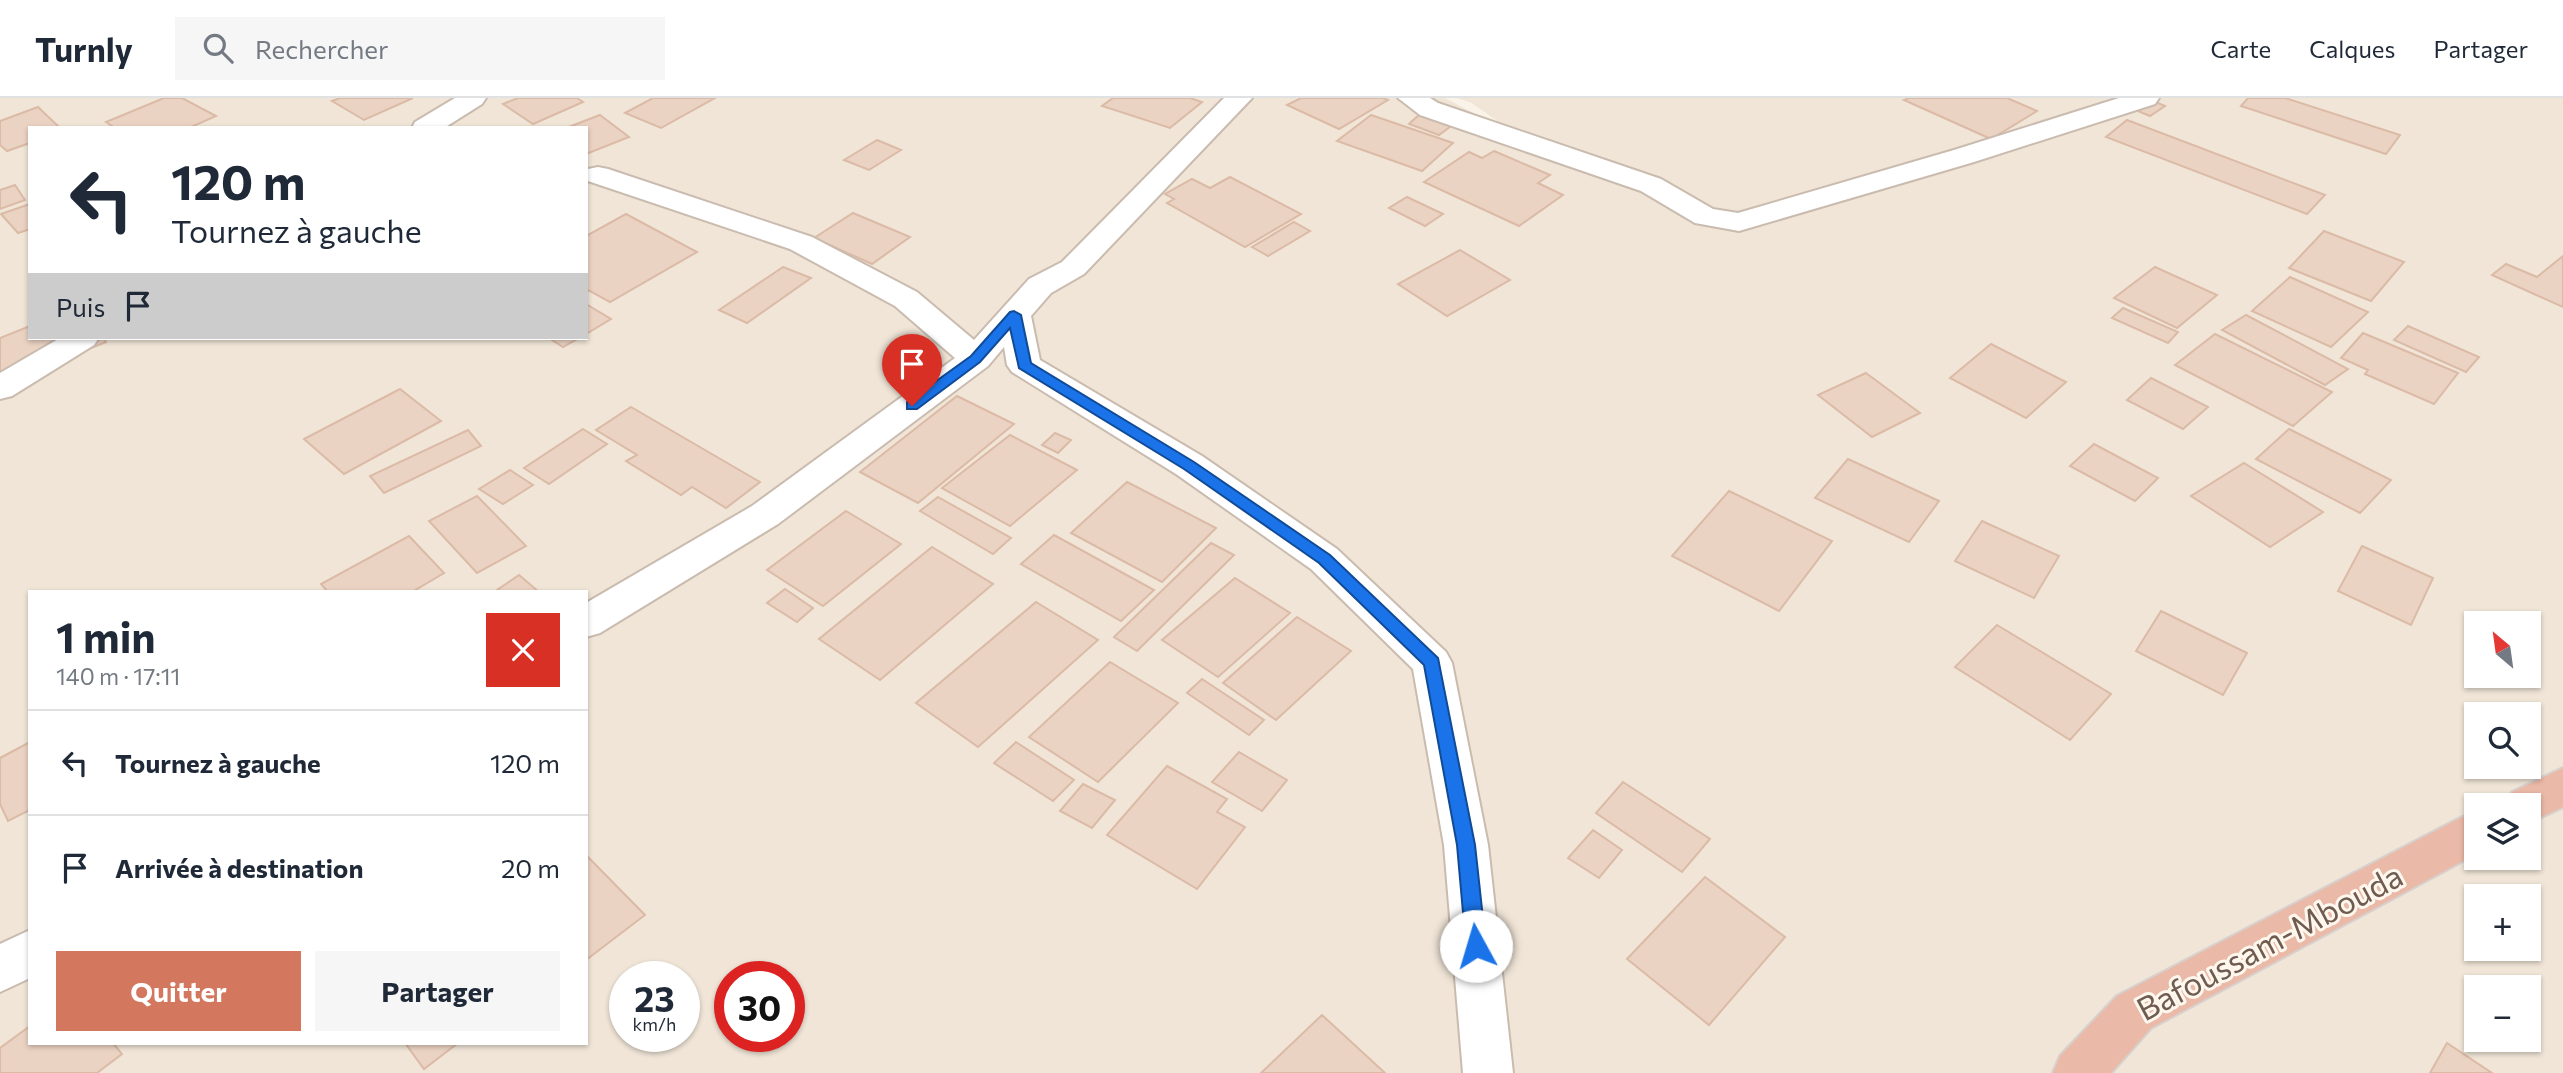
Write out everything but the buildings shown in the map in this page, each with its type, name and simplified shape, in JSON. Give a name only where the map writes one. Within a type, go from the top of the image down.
[{"type":"highway","points":[[2541,798],[2563,786]]},
{"type":"highway","name":"Bafoussam-Mbouda","points":[[2078,1073],[2134,1012],[2464,838]]},
{"type":"street","points":[[428,126],[473,98]]},
{"type":"street","points":[[588,621],[765,515],[975,359],[1040,286],[1073,268],[1239,98]]},
{"type":"street","points":[[1411,98],[1429,108],[1651,186],[1705,217],[1738,222],[1965,156],[2146,98]]},
{"type":"street","points":[[598,175],[801,243],[906,299],[975,359]]},
{"type":"street","points":[[1014,315],[1024,365],[1189,465],[1324,559],[1432,663],[1466,845],[1488,1073]]},
{"type":"street","points":[[0,388],[80,340]]},
{"type":"street","points":[[0,970],[28,953]]},
{"type":"shaded area","points":[[0,98],[1445,98],[1524,140],[1472,103],[1457,98],[2563,98],[2563,1073],[0,1073]]},
{"type":"route","points":[[912,406],[975,359],[1014,315],[1024,365],[1189,465],[1324,559],[1432,663],[1466,845],[1476,946]]}]
